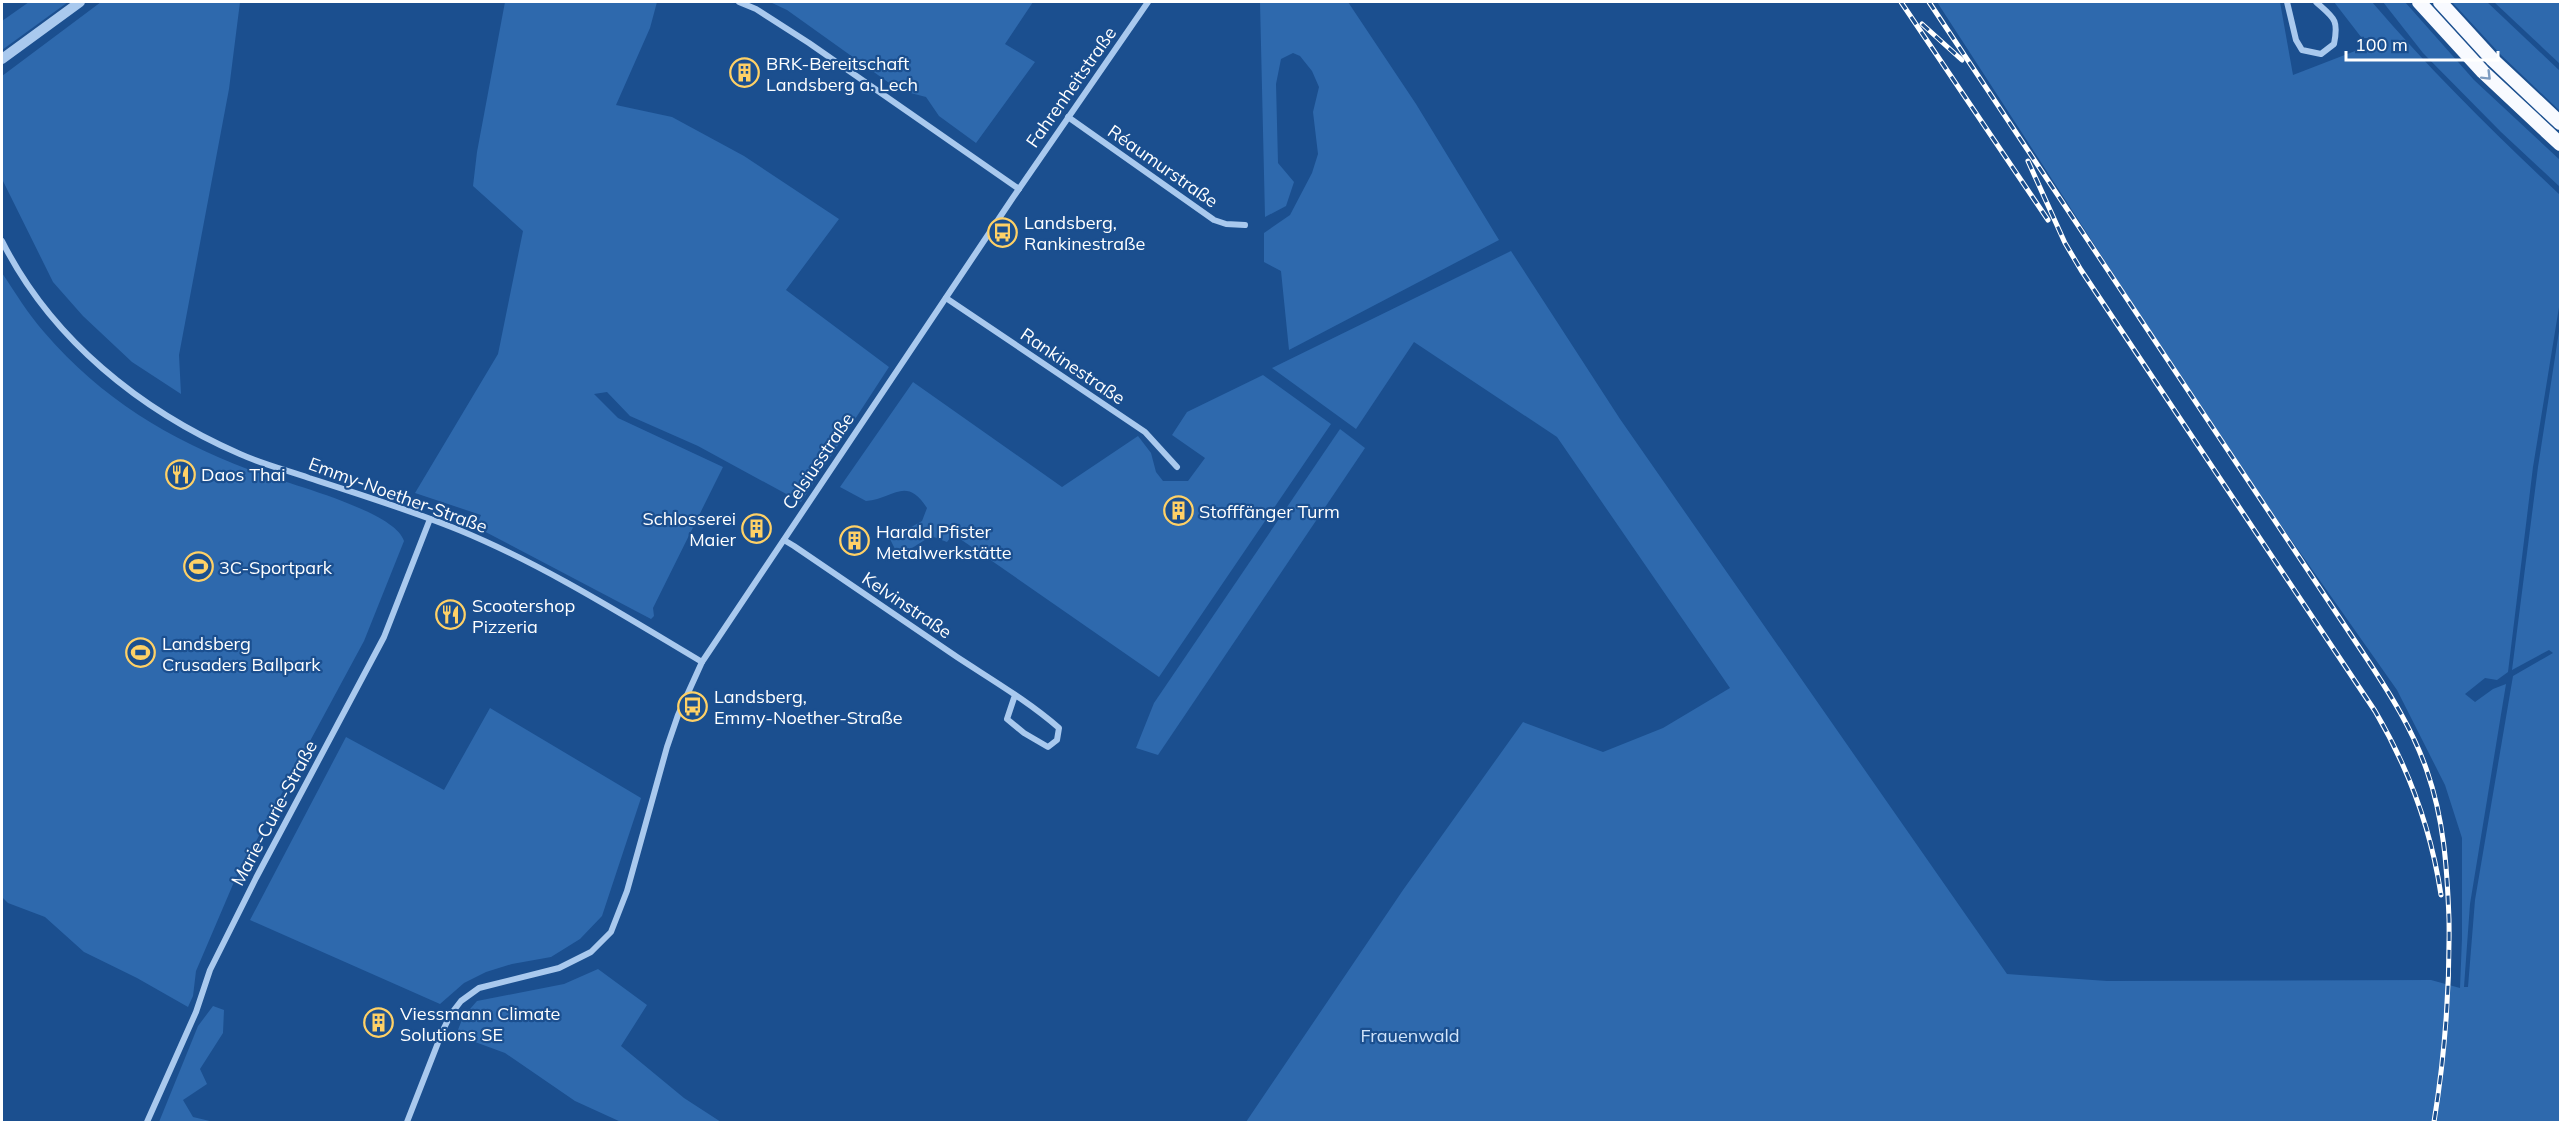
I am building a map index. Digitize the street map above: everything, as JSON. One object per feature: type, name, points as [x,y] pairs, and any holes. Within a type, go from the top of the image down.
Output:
[{"type":"highway","points":[[2420,2],[2483,72],[2560,144]]},
{"type":"highway","points":[[2440,2],[2493,60],[2560,123]]},
{"type":"street","points":[[2,59],[80,2]]},
{"type":"street","points":[[739,2],[756,9],[809,43],[1019,189]]},
{"type":"street","name":"Fahrenheitstraße","points":[[1019,189],[1148,2]]},
{"type":"street","points":[[2287,2],[2296,40],[2302,50],[2321,54],[2334,44],[2338,28],[2335,19],[2316,2]]},
{"type":"street","name":"Réaumurstraße","points":[[1068,117],[1214,220],[1226,224],[1245,225]]},
{"type":"street","name":"Celsiusstraße","points":[[407,1122],[443,1030],[461,1001],[479,988],[559,968],[591,952],[611,932],[627,891],[667,747],[678,715],[702,662],[1019,189]]},
{"type":"street","name":"Emmy-Noether-Straße","points":[[2,241],[29,287],[81,349],[117,382],[182,427],[241,455],[430,519],[483,541],[560,579],[702,662]]},
{"type":"street","name":"Rankinestraße","points":[[946,298],[1145,432],[1177,467]]},
{"type":"street","name":"Marie-Curie-Straße","points":[[147,1122],[196,1012],[210,970],[256,878],[384,637],[430,519]]},
{"type":"street","name":"Kelvinstraße","points":[[784,540],[1015,695],[1059,728],[1057,741],[1048,747],[1024,733],[1008,718],[1015,695]]},
{"type":"green space","points":[[29,2],[68,2],[2,50],[2,21]]},
{"type":"green space","points":[[101,2],[240,2],[229,89],[179,355],[181,394],[132,362],[83,316],[53,282],[2,179],[2,76]]},
{"type":"green space","points":[[505,2],[657,2],[650,28],[616,105],[672,117],[744,156],[839,219],[786,290],[889,367],[801,502],[698,446],[630,416],[607,392],[594,394],[618,418],[723,467],[653,608],[654,616],[651,619],[476,527],[481,515],[415,493],[498,354],[523,231],[473,186],[477,152]]},
{"type":"green space","points":[[770,2],[1033,2],[1005,44],[1035,62],[976,143],[939,116],[926,97],[899,90],[787,10]]},
{"type":"green space","points":[[1260,2],[1348,2],[1416,104],[1499,240],[1289,350],[1281,271],[1264,262],[1264,233],[1290,215],[1312,173],[1318,154],[1313,112],[1319,87],[1312,71],[1300,56],[1293,53],[1281,59],[1276,84],[1278,163],[1294,182],[1286,206],[1265,217]]},
{"type":"green space","name":"Frauenwald","points":[[1937,2],[2280,2],[2293,75],[2368,46],[2334,2],[2372,2],[2463,101],[2560,195],[2560,301],[2533,467],[2508,672],[2497,680],[2485,678],[2465,694],[2475,702],[2493,689],[2506,684],[2470,904],[2464,987],[2468,987],[2475,900],[2513,676],[2553,653],[2549,650],[2512,670],[2538,467],[2560,325],[2560,1122],[1246,1122],[1403,890],[1523,722],[1603,752],[1663,728],[1730,688],[1557,437],[1414,342],[1356,429],[1272,368],[1511,251],[1620,419],[2007,974],[2107,981],[2431,980],[2460,988],[2462,838],[2445,785],[2397,690],[2223,443]]},
{"type":"green space","points":[[2383,2],[2405,2],[2474,80],[2560,160],[2560,187],[2501,132],[2423,53]]},
{"type":"green space","points":[[2452,2],[2487,2],[2560,71],[2560,111],[2501,55]]},
{"type":"green space","points":[[2494,2],[2560,2],[2560,64]]},
{"type":"green space","name":"3C-Sportpark","points":[[2,273],[33,318],[66,356],[89,378],[138,415],[191,445],[220,458],[359,508],[396,530],[404,541],[364,641],[234,882],[196,971],[193,996],[188,1007],[84,952],[45,917],[8,903],[2,897]]},
{"type":"green space","points":[[1263,375],[1331,424],[1159,677],[953,534],[947,542],[931,536],[909,550],[897,553],[890,539],[922,521],[927,508],[912,493],[899,491],[866,501],[840,487],[913,382],[1062,487],[1138,436],[1151,453],[1156,472],[1163,481],[1188,481],[1205,458],[1172,435],[1187,412]]},
{"type":"green space","points":[[1340,429],[1365,448],[1158,755],[1136,748],[1154,703]]},
{"type":"green space","points":[[490,708],[641,798],[602,916],[580,939],[551,957],[512,964],[486,972],[464,983],[440,1004],[250,920],[346,737],[444,790]]},
{"type":"green space","points":[[598,969],[647,1005],[621,1046],[684,1098],[721,1122],[621,1122],[575,1101],[505,1053],[456,1035],[463,1017],[477,1001],[564,984]]},
{"type":"green space","points":[[213,1006],[224,1010],[223,1033],[200,1069],[207,1084],[183,1100],[193,1117],[214,1122],[159,1122],[198,1026]]},
{"type":"railway","points":[[1901,2],[2048,220]]},
{"type":"railway","points":[[1929,2],[2367,659],[2415,741],[2427,771],[2437,807],[2444,844],[2448,900],[2449,970],[2446,1021],[2434,1122]]},
{"type":"railway","points":[[1922,24],[1962,60]]},
{"type":"railway","points":[[2028,161],[2065,243],[2081,270],[2375,711],[2398,755],[2417,800],[2431,846],[2441,895]]},
{"type":"place","name":"BRK-Bereitschaft Landsberg a. Lech","points":[[745,73]]},
{"type":"place","name":"Landsberg, Rankinestraße","points":[[1003,232]]},
{"type":"place","name":"Daos Thai","points":[[180,474]]},
{"type":"place","name":"Stofffänger Turm","points":[[1178,511]]},
{"type":"place","name":"Schlosserei Maier","points":[[757,528]]},
{"type":"place","name":"Harald Pfister Metalwerkstätte","points":[[855,541]]},
{"type":"place","name":"3C-Sportpark","points":[[198,567]]},
{"type":"place","name":"Scootershop Pizzeria","points":[[451,615]]},
{"type":"place","name":"Landsberg Crusaders Ballpark","points":[[141,653]]},
{"type":"place","name":"Landsberg, Emmy-Noether-Straße","points":[[693,706]]},
{"type":"place","name":"Viessmann Climate Solutions SE","points":[[379,1023]]}]
